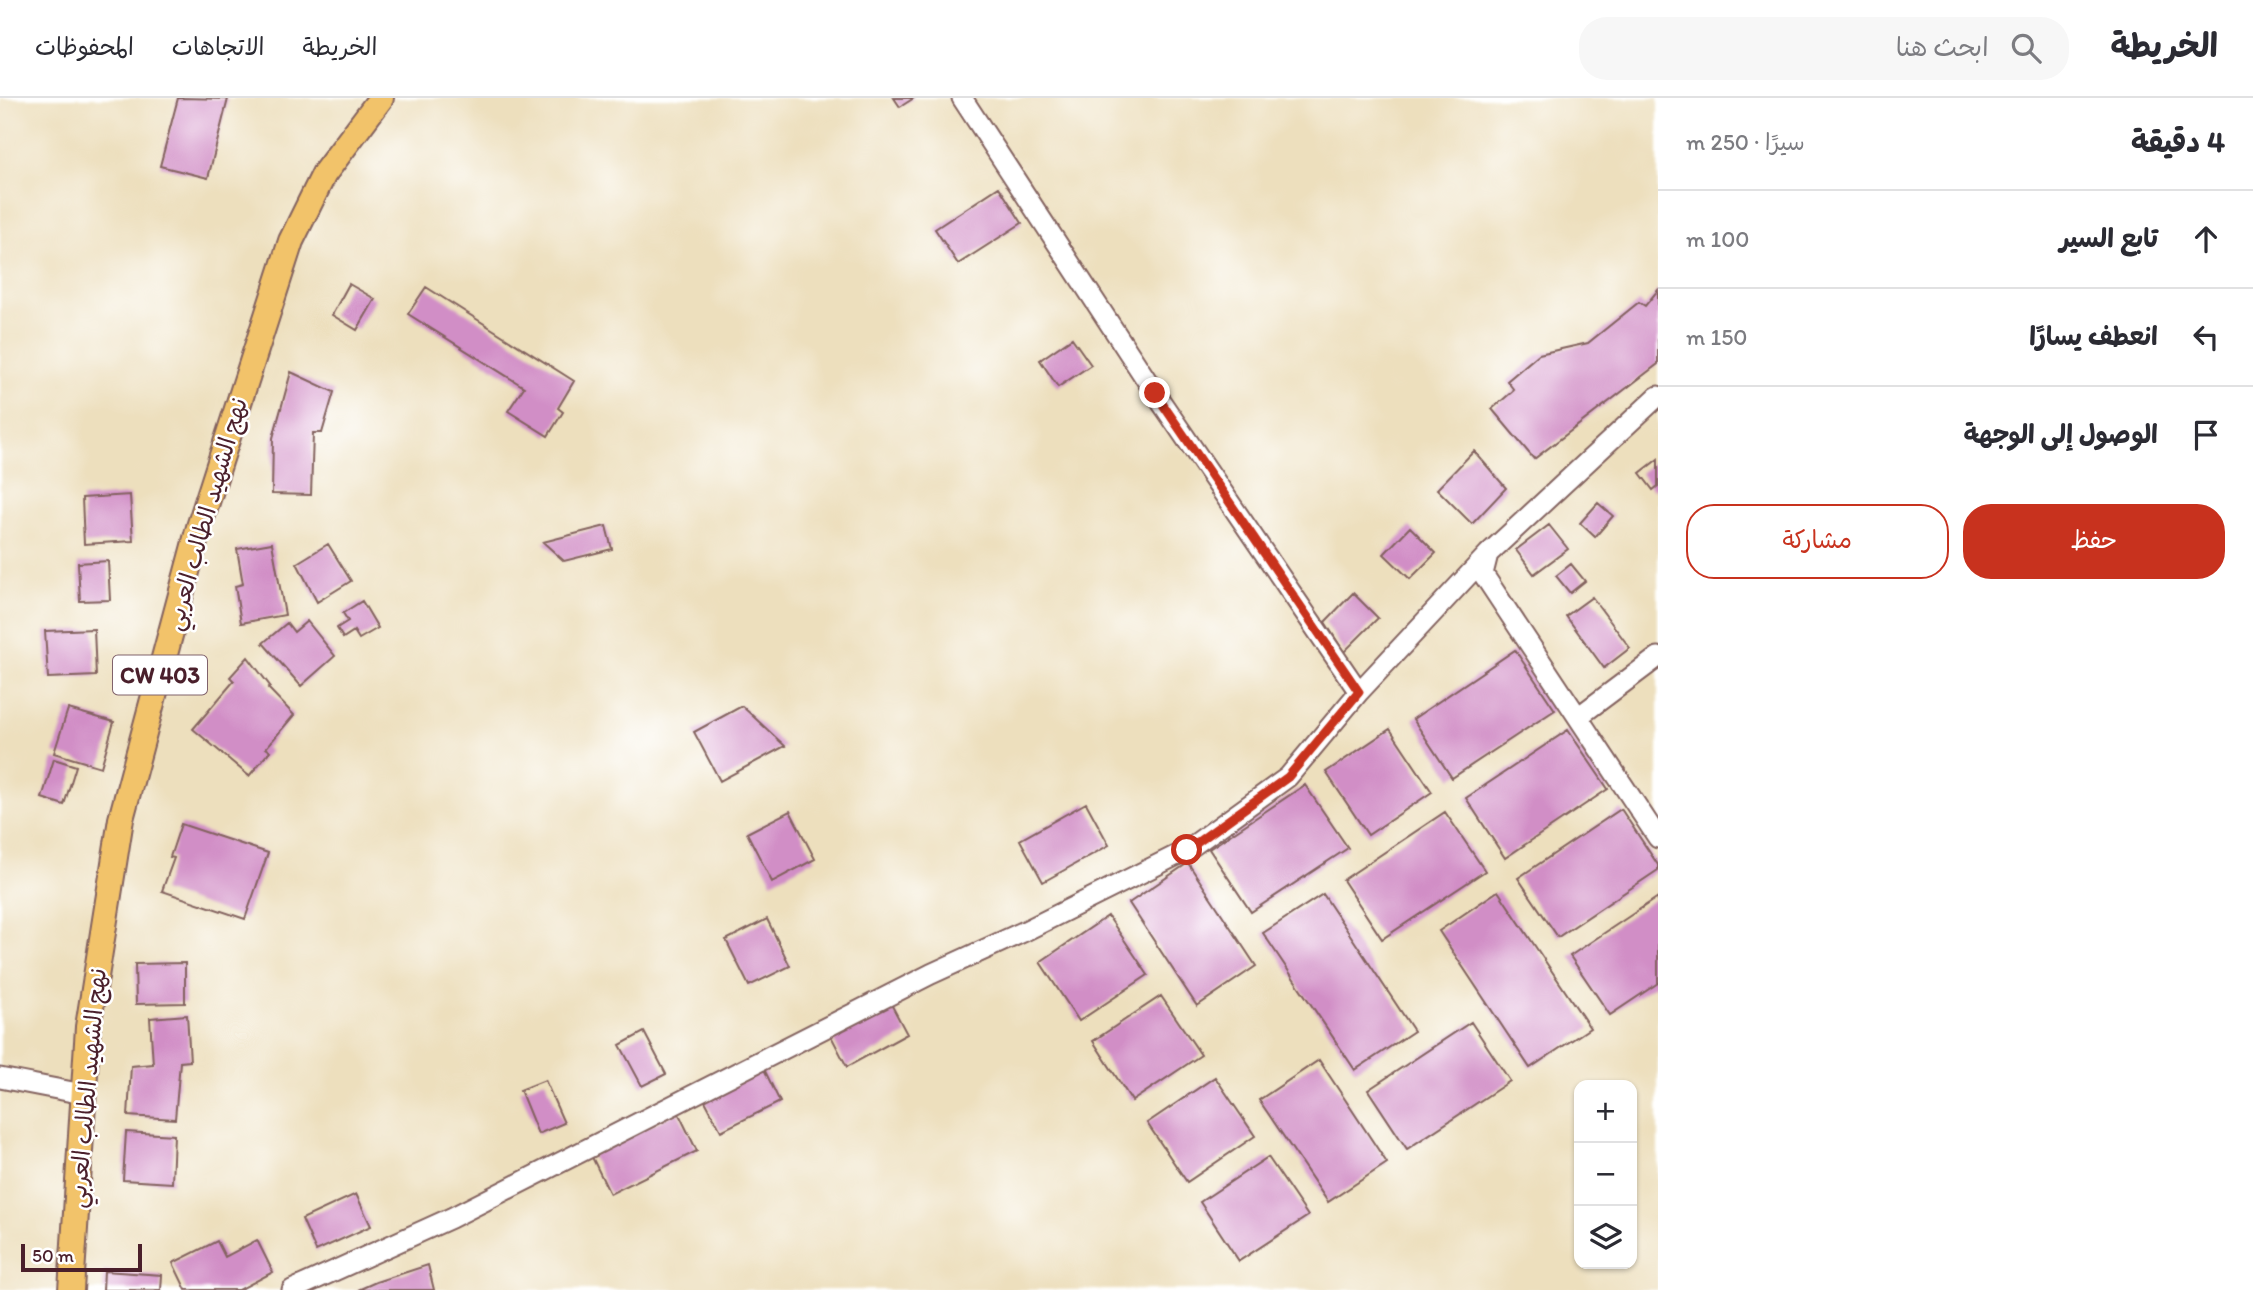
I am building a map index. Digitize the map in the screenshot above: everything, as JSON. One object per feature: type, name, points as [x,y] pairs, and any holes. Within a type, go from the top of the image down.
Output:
[{"type":"main road","name":"نهج الشهيد الطالب العربي","points":[[71,1290],[88,1027],[121,819],[199,527],[291,241],[324,174],[381,98]]},
{"type":"street","points":[[962,98],[1155,393],[1359,692]]},
{"type":"street","points":[[292,1290],[451,1218],[931,974],[1025,931],[1187,850],[1288,777],[1359,692],[1488,554],[1658,396]]},
{"type":"street","points":[[1488,554],[1483,574],[1658,838]]},
{"type":"street","points":[[1578,717],[1658,657]]},
{"type":"street","points":[[0,1079],[83,1094]]},
{"type":"building","points":[[178,98],[228,99],[208,178],[160,166]]},
{"type":"building","points":[[894,98],[914,98],[900,107]]},
{"type":"building","points":[[999,187],[1022,223],[958,264],[935,229]]},
{"type":"building","points":[[349,284],[375,299],[357,330],[332,315]]},
{"type":"building","points":[[426,287],[574,381],[558,408],[563,412],[548,436],[508,411],[524,387],[408,314]]},
{"type":"building","points":[[1658,290],[1658,364],[1534,459],[1492,409],[1514,390],[1507,381],[1539,354],[1588,343],[1639,302],[1645,306]]},
{"type":"building","points":[[1072,338],[1091,365],[1058,387],[1040,360]]},
{"type":"building","points":[[291,372],[334,392],[322,433],[313,433],[311,495],[272,494],[273,438]]},
{"type":"building","points":[[1474,451],[1506,488],[1472,524],[1437,489]]},
{"type":"building","points":[[1658,459],[1658,486],[1653,490],[1640,473]]},
{"type":"building","points":[[130,495],[133,541],[84,544],[82,498]]},
{"type":"building","points":[[1598,503],[1613,516],[1595,537],[1580,523]]},
{"type":"building","points":[[1549,525],[1568,549],[1534,574],[1516,550]]},
{"type":"building","points":[[606,526],[612,549],[564,561],[543,542]]},
{"type":"building","points":[[1410,527],[1436,553],[1410,579],[1384,554]]},
{"type":"building","points":[[272,543],[285,615],[241,623],[235,586],[243,584],[237,549]]},
{"type":"building","points":[[328,544],[351,581],[317,602],[297,563]]},
{"type":"building","points":[[108,561],[110,600],[80,601],[78,563]]},
{"type":"building","points":[[1571,564],[1585,581],[1570,593],[1556,576]]},
{"type":"building","points":[[1353,593],[1378,618],[1344,652],[1325,622]]},
{"type":"building","points":[[1592,597],[1630,648],[1604,668],[1566,616]]},
{"type":"building","points":[[362,601],[378,628],[359,639],[354,631],[343,638],[337,628],[348,621],[343,613]]},
{"type":"building","points":[[307,621],[335,656],[301,686],[263,643],[287,623],[294,632]]},
{"type":"building","points":[[94,629],[96,676],[48,678],[45,631]]},
{"type":"building","points":[[1515,650],[1555,710],[1452,778],[1413,719]]},
{"type":"building","points":[[248,657],[270,686],[268,688],[294,715],[266,748],[270,751],[249,776],[193,729],[234,681],[230,677]]},
{"type":"building","points":[[742,706],[785,746],[720,781],[694,732]]},
{"type":"building","points":[[68,709],[114,722],[101,767],[54,753]]},
{"type":"building","points":[[1390,729],[1432,792],[1368,835],[1326,772]]},
{"type":"building","points":[[1568,730],[1608,789],[1505,858],[1466,798]]},
{"type":"building","points":[[54,759],[76,766],[64,805],[42,798]]},
{"type":"building","points":[[1305,785],[1348,848],[1251,912],[1209,849]]},
{"type":"building","points":[[1086,803],[1109,845],[1043,882],[1020,840]]},
{"type":"building","points":[[1621,809],[1658,865],[1658,870],[1558,937],[1518,878]]},
{"type":"building","points":[[790,811],[815,859],[772,882],[747,833]]},
{"type":"building","points":[[1445,812],[1485,871],[1382,939],[1343,880]]},
{"type":"building","points":[[181,824],[268,853],[245,919],[162,891],[174,858],[170,857]]},
{"type":"building","points":[[1188,863],[1256,966],[1197,1006],[1129,903]]},
{"type":"building","points":[[1498,891],[1590,1028],[1530,1068],[1439,931]]},
{"type":"building","points":[[1323,894],[1414,1031],[1355,1070],[1263,933]]},
{"type":"building","points":[[1658,897],[1658,983],[1610,1015],[1570,956]]},
{"type":"building","points":[[1108,916],[1148,975],[1079,1021],[1040,962]]},
{"type":"building","points":[[767,919],[790,966],[749,986],[726,940]]},
{"type":"building","points":[[185,963],[185,1003],[136,1004],[135,964]]},
{"type":"building","points":[[1161,996],[1201,1055],[1132,1101],[1093,1041]]},
{"type":"building","points":[[891,1004],[907,1034],[847,1067],[831,1036]]},
{"type":"building","points":[[187,1015],[190,1061],[180,1062],[175,1119],[128,1116],[131,1066],[153,1064],[150,1018]]},
{"type":"building","points":[[1471,1022],[1510,1081],[1407,1149],[1368,1090]]},
{"type":"building","points":[[644,1032],[666,1074],[642,1086],[620,1045]]},
{"type":"building","points":[[1319,1060],[1387,1163],[1328,1202],[1259,1100]]},
{"type":"building","points":[[764,1069],[780,1102],[721,1131],[704,1099]]},
{"type":"building","points":[[1215,1077],[1255,1136],[1187,1182],[1147,1123]]},
{"type":"building","points":[[545,1080],[564,1123],[538,1134],[520,1090]]},
{"type":"building","points":[[678,1112],[697,1151],[610,1194],[591,1155]]},
{"type":"building","points":[[126,1132],[174,1135],[172,1183],[123,1180]]},
{"type":"building","points":[[1268,1157],[1308,1216],[1239,1261],[1200,1202]]},
{"type":"building","points":[[356,1194],[371,1226],[316,1251],[302,1219]]},
{"type":"building","points":[[257,1240],[273,1272],[239,1290],[186,1290],[173,1263],[217,1241],[225,1257]]},
{"type":"building","points":[[428,1265],[434,1290],[358,1290],[376,1282]]},
{"type":"building","points":[[104,1271],[162,1275],[161,1290],[103,1290]]},
{"type":"route","points":[[1155,393],[1359,692],[1288,777],[1187,850]]}]
